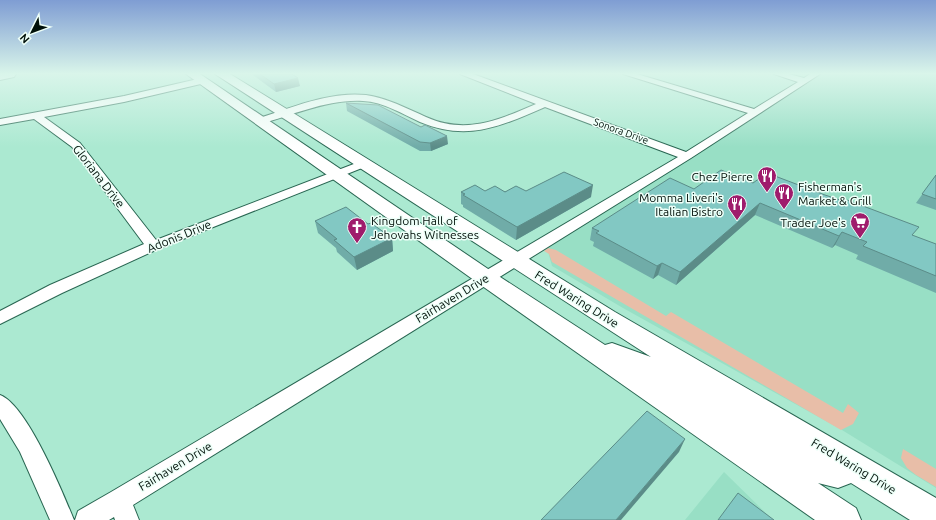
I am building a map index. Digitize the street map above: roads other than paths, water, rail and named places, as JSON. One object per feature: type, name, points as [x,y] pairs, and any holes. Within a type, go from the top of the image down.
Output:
[{"type":"main road","points":[[229,98],[486,278],[844,520]]},
{"type":"main road","name":"Fred Waring Drive","points":[[258,98],[514,260],[936,517]]},
{"type":"main road","points":[[580,341],[649,367],[812,467],[838,473],[855,467]]},
{"type":"street","points":[[0,122],[127,98]]},
{"type":"street","points":[[260,121],[330,101],[360,98]]},
{"type":"street","points":[[365,98],[384,101],[426,121],[446,126],[465,128],[496,124],[544,104]]},
{"type":"street","name":"Sonora Drive","points":[[529,98],[687,156]]},
{"type":"street","points":[[708,98],[754,112]]},
{"type":"street","name":"Fairhaven Drive","points":[[88,520],[123,510],[514,260],[687,156],[777,98]]},
{"type":"street","name":"Gloriana Drive","points":[[36,115],[43,123],[60,132],[76,145],[153,246]]},
{"type":"street","name":"Adonis Drive","points":[[0,318],[56,289],[153,246],[363,164]]},
{"type":"street","points":[[0,404],[11,416],[33,454],[62,520]]},
{"type":"place","name":"Chez Pierre","points":[[767,193]]},
{"type":"place","name":"Fisherman's Market & Grill","points":[[784,210]]},
{"type":"place","name":"Momma Liveri's Italian Bistro","points":[[737,221]]},
{"type":"place","name":"Trader Joe's","points":[[860,239]]},
{"type":"place","name":"Kingdom Hall of Jehovahs Witnesses","points":[[357,244]]}]
